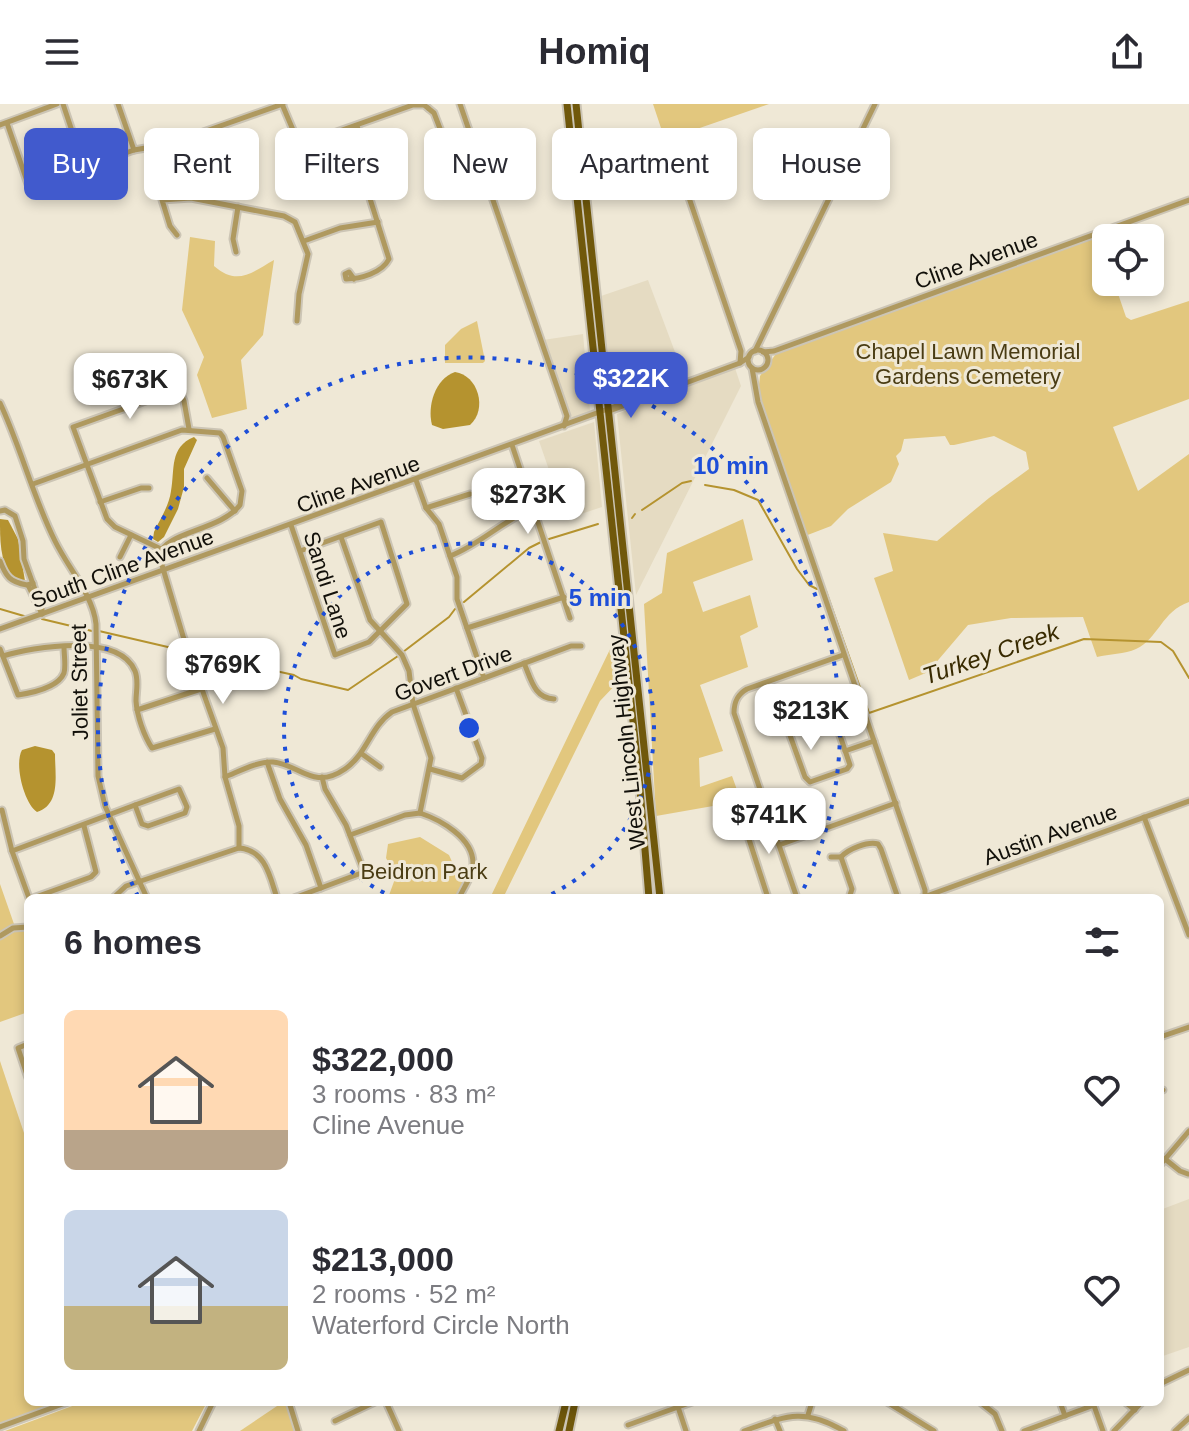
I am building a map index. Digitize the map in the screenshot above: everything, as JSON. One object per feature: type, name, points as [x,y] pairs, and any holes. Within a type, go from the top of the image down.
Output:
[{"type":"main road","name":"West Lincoln Highway","points":[[567,104],[649,894]]},
{"type":"main road","name":"West Lincoln Highway","points":[[576,104],[660,894]]},
{"type":"main road","points":[[559,1431],[565,1406]]},
{"type":"main road","points":[[569,1431],[574,1406]]},
{"type":"street","points":[[24,174],[4,124],[60,104],[69,128]]},
{"type":"street","points":[[118,104],[134,150]]},
{"type":"street","points":[[128,152],[169,144],[283,104],[293,130],[301,140],[311,141],[413,105],[429,106],[440,128]]},
{"type":"street","points":[[460,104],[567,416],[564,426]]},
{"type":"street","points":[[875,104],[762,333],[751,368],[758,402],[924,894]]},
{"type":"street","points":[[354,279],[382,269],[389,259],[364,179],[364,145],[357,126]]},
{"type":"street","points":[[177,235],[170,226],[162,200],[191,198],[290,218],[298,226],[308,254],[299,294],[297,321]]},
{"type":"street","points":[[690,200],[741,351],[740,363],[761,370]]},
{"type":"street","name":"Cline Avenue","points":[[254,538],[600,413],[635,404],[756,354],[774,351],[1189,200]]},
{"type":"street","points":[[236,252],[233,239],[238,207]]},
{"type":"street","points":[[304,241],[340,228],[378,222]]},
{"type":"street","points":[[741,351],[767,359]]},
{"type":"street","name":"Cline Avenue","points":[[756,385],[761,370],[774,351]]},
{"type":"street","points":[[161,549],[115,527],[107,519],[73,427],[179,389],[189,429]]},
{"type":"street","name":"Joliet Street","points":[[0,403],[54,539],[95,618],[99,784],[108,815],[145,894]]},
{"type":"street","points":[[567,416],[576,422]]},
{"type":"street","points":[[0,430],[11,426]]},
{"type":"street","points":[[33,484],[189,429],[220,433],[242,491],[240,505],[222,522],[174,539],[161,549]]},
{"type":"street","points":[[512,445],[570,618]]},
{"type":"street","points":[[207,478],[235,511]]},
{"type":"street","points":[[416,480],[426,508],[439,524],[450,556],[457,577],[457,599],[484,678]]},
{"type":"street","points":[[100,502],[149,488]]},
{"type":"street","points":[[426,508],[470,494]]},
{"type":"street","points":[[450,556],[468,549],[519,514],[534,508]]},
{"type":"street","points":[[0,511],[6,510],[15,516],[23,541],[30,584],[42,614]]},
{"type":"street","points":[[300,551],[381,522],[407,604],[380,632]]},
{"type":"street","name":"Sandi Lane","points":[[291,525],[335,655],[369,642],[380,632]]},
{"type":"street","points":[[120,557],[131,535]]},
{"type":"street","points":[[341,536],[366,612],[406,661],[413,704],[430,750],[430,769],[420,813]]},
{"type":"street","name":"South Cline Avenue","points":[[0,629],[254,538]]},
{"type":"street","points":[[161,549],[162,571],[223,748],[225,777],[237,814],[239,848]]},
{"type":"street","points":[[0,561],[7,578],[16,583],[30,584]]},
{"type":"street","points":[[467,628],[564,597]]},
{"type":"street","name":"Govert Drive","points":[[322,777],[345,769],[362,754],[375,727],[384,717],[571,646],[581,646]]},
{"type":"street","points":[[3,656],[38,647],[96,647],[119,654],[135,670],[137,710],[152,748],[215,729]]},
{"type":"street","points":[[0,649],[18,695],[48,686],[60,678],[64,672],[64,647]]},
{"type":"street","points":[[796,894],[734,713],[735,701],[747,689],[843,655]]},
{"type":"street","points":[[524,663],[534,688],[540,695],[554,699]]},
{"type":"street","points":[[430,769],[462,778],[481,764],[482,758],[456,688]]},
{"type":"street","points":[[137,710],[201,689]]},
{"type":"street","points":[[830,711],[845,751],[849,761],[847,769],[807,780],[788,729],[791,722],[830,711]]},
{"type":"street","points":[[845,751],[874,741]]},
{"type":"street","points":[[362,754],[380,767]]},
{"type":"street","points":[[225,777],[267,762],[305,775],[322,777],[364,872],[305,894]]},
{"type":"street","points":[[267,762],[280,799],[301,835],[321,888]]},
{"type":"street","points":[[12,851],[84,826],[108,815],[135,805],[179,789],[187,811],[144,826],[135,805]]},
{"type":"street","name":"Austin Avenue","points":[[935,894],[1189,801]]},
{"type":"street","points":[[779,845],[896,803]]},
{"type":"street","points":[[2,810],[12,851],[29,894]]},
{"type":"street","points":[[350,835],[405,815],[420,813],[455,832],[469,848],[473,867],[461,894]]},
{"type":"street","points":[[767,894],[745,827],[748,821],[768,814]]},
{"type":"street","points":[[1144,817],[1189,935]]},
{"type":"street","points":[[42,894],[91,877],[96,872],[84,826]]},
{"type":"street","points":[[831,857],[841,857],[846,852],[871,843],[878,844],[897,894]]},
{"type":"street","points":[[117,894],[126,886],[239,848],[259,856],[275,894]]},
{"type":"street","points":[[841,857],[852,889],[850,894]]},
{"type":"street","points":[[0,936],[13,928],[24,927]]},
{"type":"street","points":[[1164,1036],[1189,1027]]},
{"type":"street","points":[[24,1046],[18,1048],[24,1066]]},
{"type":"street","points":[[1188,1174],[1165,1159],[1189,1131]]},
{"type":"street","points":[[1164,1382],[1189,1370]]},
{"type":"street","points":[[0,1427],[57,1406]]},
{"type":"street","points":[[199,1431],[211,1406]]},
{"type":"street","points":[[290,1406],[298,1431]]},
{"type":"street","points":[[356,1406],[358,1410]]},
{"type":"street","points":[[335,1421],[366,1406]]},
{"type":"street","points":[[388,1406],[399,1431]]},
{"type":"street","points":[[808,1415],[811,1406]]},
{"type":"street","points":[[893,1406],[934,1431]]},
{"type":"street","points":[[985,1406],[995,1414],[1002,1431]]},
{"type":"street","points":[[1061,1406],[1065,1416]]},
{"type":"street","points":[[1024,1431],[1088,1406]]},
{"type":"street","points":[[1094,1406],[1103,1431]]},
{"type":"street","points":[[1130,1406],[1135,1410]]},
{"type":"street","points":[[1114,1431],[1138,1406]]},
{"type":"street","points":[[628,1425],[678,1407],[686,1431]]},
{"type":"street","points":[[744,1431],[775,1419],[808,1415],[844,1431]]},
{"type":"street","points":[[1175,1431],[1189,1418]]},
{"type":"street","points":[[775,1419],[780,1431]]},
{"type":"shaded area","points":[[648,280],[684,376],[614,402],[601,296]]},
{"type":"shaded area","points":[[583,334],[590,411],[573,418],[543,340]]},
{"type":"shaded area","points":[[735,368],[741,386],[636,595],[617,414]]},
{"type":"shaded area","points":[[455,372],[463,374],[475,386],[478,410],[470,425],[443,429],[432,425],[432,402],[442,381]]},
{"type":"shaded area","points":[[594,422],[602,507],[566,519],[539,441]]},
{"type":"shaded area","points":[[194,437],[197,440],[184,469],[184,487],[178,509],[164,537],[158,542],[153,539],[154,532],[170,497],[177,453],[186,441]]},
{"type":"shaded area","points":[[0,519],[8,520],[18,539],[25,581],[11,578],[7,571],[1,550]]},
{"type":"shaded area","points":[[35,746],[52,750],[56,771],[50,803],[37,812],[24,792],[19,764],[22,750]]},
{"type":"shaded area","points":[[1189,1199],[1189,1347],[1164,1356],[1164,1208]]},
{"type":"green space","points":[[653,104],[769,104],[700,128],[661,128]]},
{"type":"green space","points":[[190,237],[215,241],[214,266],[230,275],[244,275],[274,260],[263,335],[241,360],[247,409],[212,418],[197,375],[204,357],[182,310]]},
{"type":"green space","name":"Chapel Lawn Memorial Gardens Cemetery","points":[[1092,237],[1092,296],[1119,296],[1126,317],[1131,320],[1189,301],[1189,399],[1113,427],[1138,491],[1189,454],[1189,602],[1172,612],[1150,639],[1136,649],[1097,657],[1083,617],[1011,618],[968,625],[928,672],[909,680],[874,578],[893,571],[883,533],[937,541],[1029,469],[1026,452],[994,436],[954,445],[950,445],[945,436],[904,439],[896,456],[899,464],[891,482],[848,509],[831,526],[805,536],[758,394],[760,376],[778,351]]},
{"type":"green space","points":[[477,321],[485,361],[445,363],[445,345],[461,329]]},
{"type":"green space","points":[[743,519],[753,560],[693,582],[703,612],[750,595],[758,627],[740,636],[748,667],[700,685],[723,751],[699,758],[700,787],[732,776],[741,801],[716,809],[713,806],[656,816],[644,604],[662,593],[667,553]]},
{"type":"green space","points":[[614,641],[619,681],[600,701],[505,894],[492,894]]},
{"type":"green space","name":"Beidron Park","points":[[420,837],[449,855],[458,875],[466,879],[458,894],[389,894],[396,876],[386,858],[388,844]]},
{"type":"green space","points":[[0,884],[14,924],[24,925],[24,1013],[0,1022]]},
{"type":"green space","points":[[0,1061],[24,1133],[24,1406],[52,1406],[0,1426]]},
{"type":"green space","points":[[72,1406],[205,1406],[192,1431],[5,1431]]},
{"type":"green space","points":[[277,1406],[289,1406],[296,1431],[240,1431]]},
{"type":"waterway","name":"Turkey Creek","points":[[642,510],[682,483],[691,481]]},
{"type":"waterway","name":"Turkey Creek","points":[[705,485],[734,490],[758,500],[797,569],[809,585],[817,589]]},
{"type":"waterway","name":"Turkey Creek","points":[[632,518],[635,514]]},
{"type":"waterway","name":"Turkey Creek","points":[[549,539],[598,524]]},
{"type":"waterway","name":"Turkey Creek","points":[[464,602],[529,548],[541,542]]},
{"type":"waterway","name":"Turkey Creek","points":[[826,591],[869,713],[1084,639],[1161,642],[1173,651],[1189,678]]},
{"type":"waterway","name":"Turkey Creek","points":[[0,609],[24,616]]},
{"type":"waterway","name":"Turkey Creek","points":[[403,652],[455,609]]},
{"type":"waterway","name":"Turkey Creek","points":[[42,619],[92,631]]},
{"type":"waterway","name":"Turkey Creek","points":[[99,631],[185,651]]},
{"type":"waterway","name":"Turkey Creek","points":[[194,653],[348,690],[398,656]]}]
